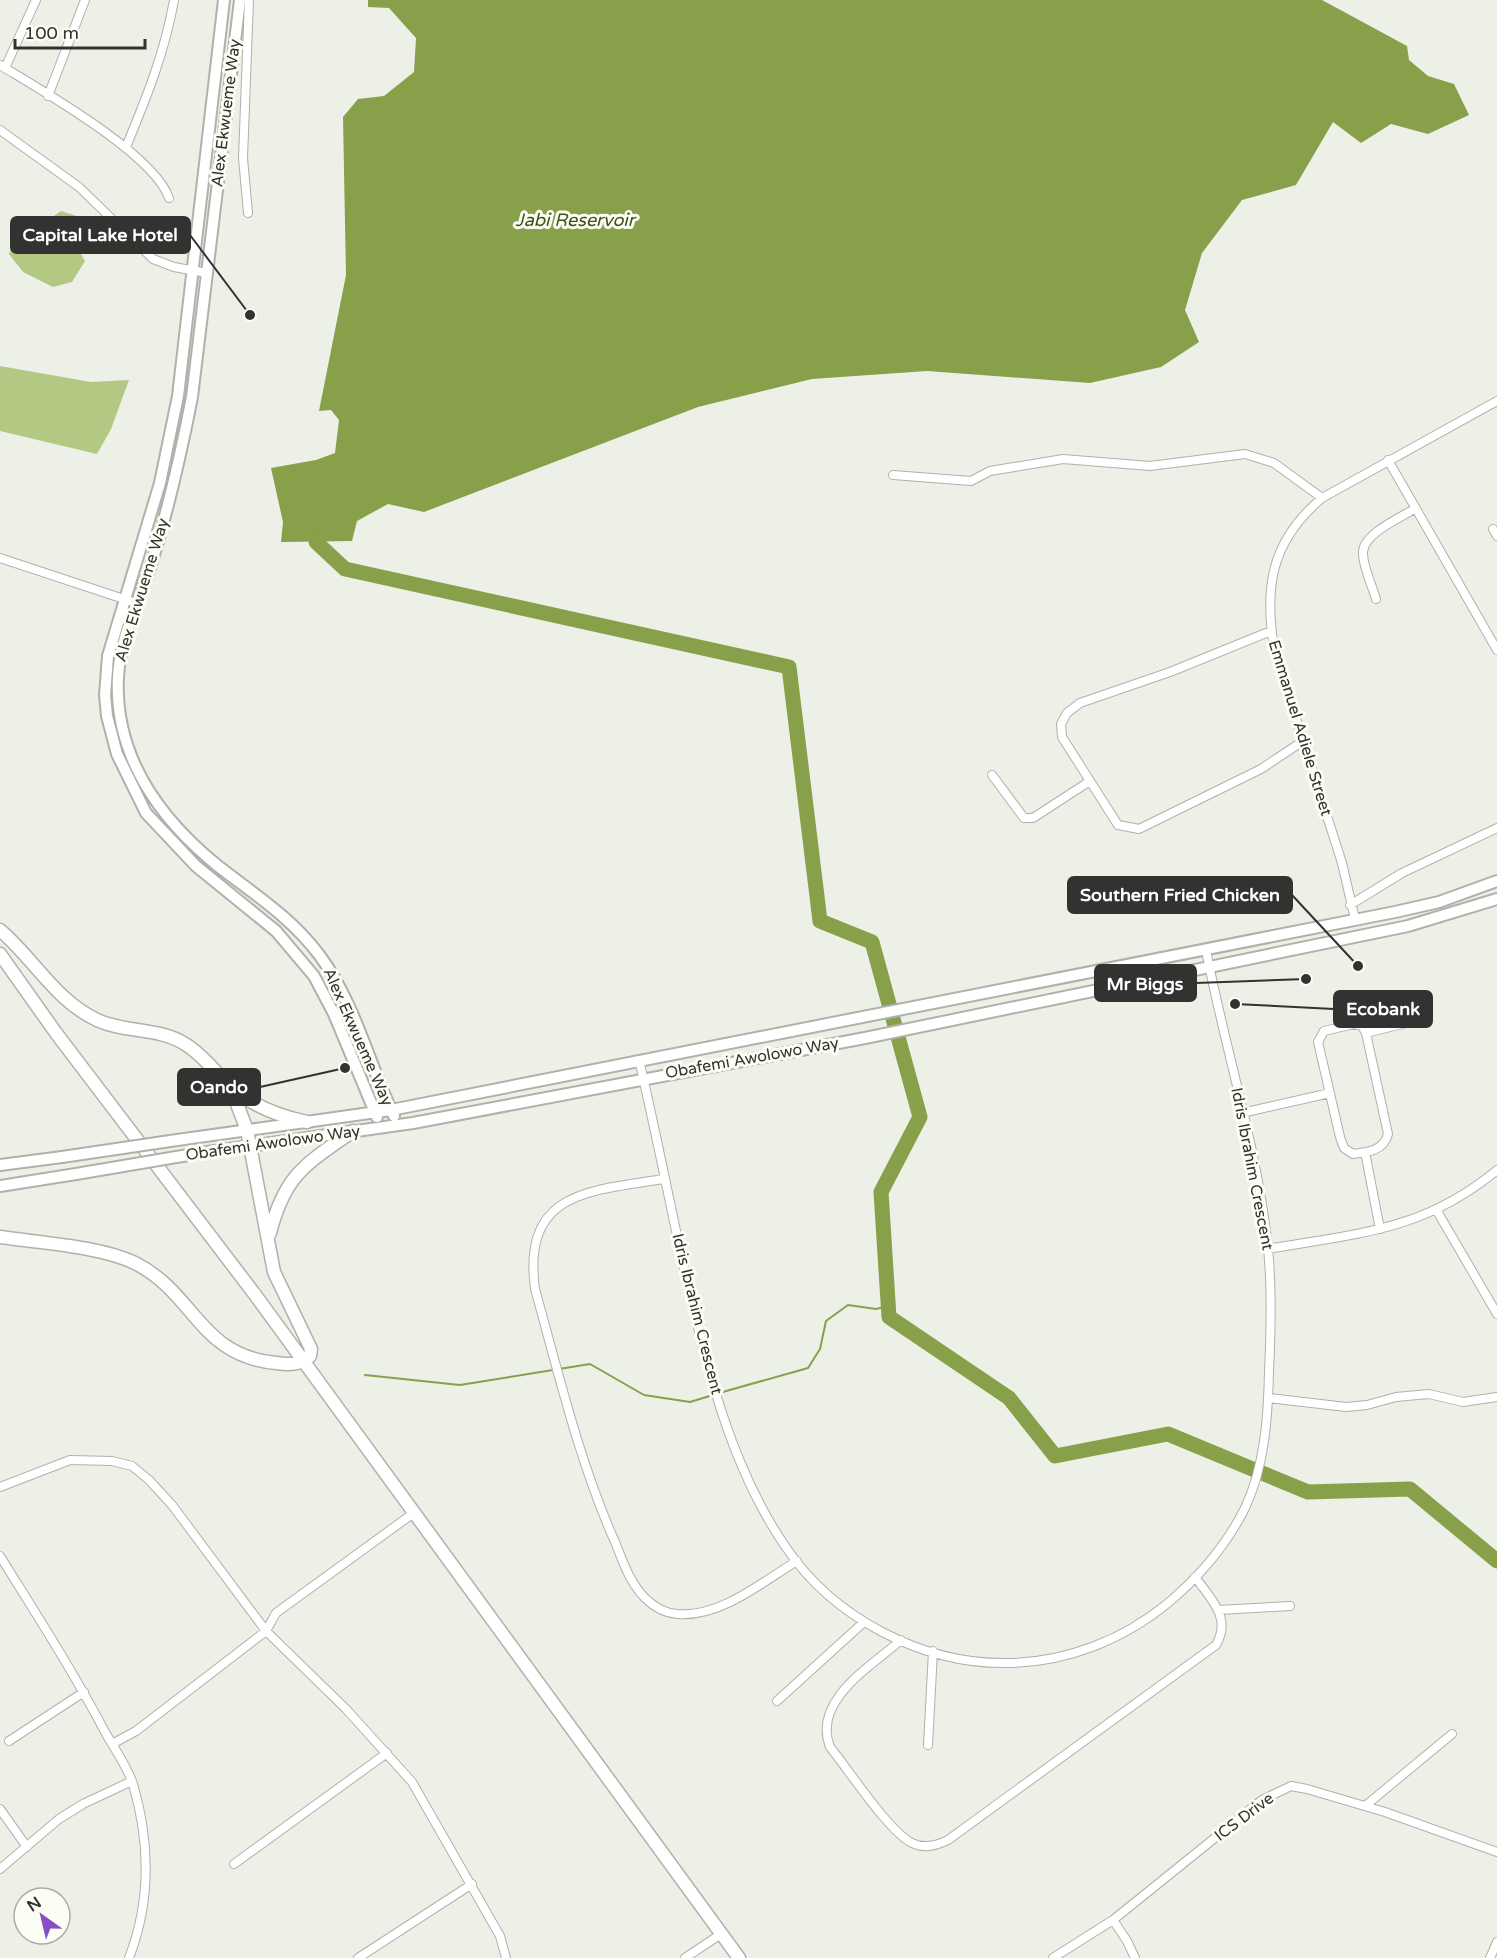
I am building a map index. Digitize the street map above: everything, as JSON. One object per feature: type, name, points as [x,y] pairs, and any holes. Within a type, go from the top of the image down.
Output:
[{"type":"main road","name":"Alex Ekwueme Way","points":[[224,0],[178,396],[166,456],[142,547],[108,656],[105,695],[111,735],[125,774],[146,813],[178,849],[255,912],[303,961],[334,1014],[382,1126]]},
{"type":"main road","name":"Alex Ekwueme Way","points":[[240,0],[192,397],[180,460],[150,566],[136,603],[120,659],[118,694],[123,734],[139,774],[172,824],[205,855],[292,924],[320,956],[340,990],[398,1125]]},
{"type":"main road","name":"Obafemi Awolowo Way","points":[[0,1165],[391,1110],[1439,902],[1497,881]]},
{"type":"main road","name":"Obafemi Awolowo Way","points":[[0,1186],[200,1153],[398,1125],[865,1038],[1408,926],[1497,899]]},
{"type":"main road","points":[[0,930],[19,946],[68,1003],[98,1020],[167,1035],[185,1044],[230,1086],[271,1111],[307,1122]]},
{"type":"main road","points":[[0,954],[56,1033],[415,1512],[739,1958]]},
{"type":"main road","points":[[0,1237],[121,1257],[170,1286],[209,1334],[235,1354],[267,1363],[287,1365],[303,1361],[310,1356],[310,1349],[279,1288],[267,1242],[247,1130],[230,1086]]},
{"type":"main road","points":[[267,1242],[276,1208],[296,1174],[353,1131]]},
{"type":"street","points":[[36,0],[2,67],[126,147],[159,180],[169,198]]},
{"type":"street","points":[[48,96],[85,0]]},
{"type":"street","points":[[126,147],[152,84],[168,32],[174,0]]},
{"type":"street","points":[[248,213],[243,158],[249,0]]},
{"type":"street","points":[[0,130],[79,187],[153,259],[174,267],[207,273]]},
{"type":"street","name":"Emmanuel Adiele Street","points":[[1355,919],[1342,863],[1271,631],[1270,592],[1275,564],[1285,538],[1302,515],[1322,498],[1497,401]]},
{"type":"street","points":[[893,474],[971,481],[990,471],[1063,459],[1150,466],[1245,454],[1274,463],[1322,498]]},
{"type":"street","points":[[1388,460],[1496,646]]},
{"type":"street","points":[[1376,599],[1363,552],[1365,543],[1372,535],[1416,508]]},
{"type":"street","points":[[0,558],[136,603]]},
{"type":"street","points":[[1271,631],[1170,672],[1080,703],[1067,713],[1061,724],[1062,737],[1118,825],[1139,829],[1261,769],[1303,741]]},
{"type":"street","points":[[992,775],[1024,818],[1033,818],[1090,781]]},
{"type":"street","points":[[1350,905],[1402,873],[1497,828]]},
{"type":"street","name":"Idris Ibrahim Crescent","points":[[639,1060],[707,1366],[748,1479],[784,1545],[825,1592],[864,1622],[901,1640],[933,1651],[976,1661],[1030,1662],[1079,1652],[1134,1627],[1161,1608],[1195,1577],[1225,1541],[1247,1504],[1264,1445],[1269,1398],[1271,1301],[1268,1249],[1242,1113],[1206,950]]},
{"type":"street","points":[[1366,1033],[1414,1021]]},
{"type":"street","points":[[1354,1024],[1362,1026],[1366,1033],[1388,1134],[1387,1141],[1380,1148],[1353,1154],[1344,1148],[1330,1093],[1319,1036],[1323,1031],[1354,1024]]},
{"type":"street","points":[[1242,1113],[1330,1093]]},
{"type":"street","points":[[1365,1152],[1380,1229]]},
{"type":"street","points":[[1268,1249],[1404,1224],[1437,1211],[1470,1193],[1497,1170]]},
{"type":"street","points":[[664,1179],[579,1195],[546,1218],[536,1237],[531,1262],[535,1289],[586,1473],[630,1578],[645,1598],[659,1609],[675,1614],[697,1614],[724,1605],[797,1561]]},
{"type":"street","points":[[1437,1211],[1497,1314]]},
{"type":"street","points":[[1269,1398],[1346,1407],[1418,1394],[1447,1397],[1463,1402],[1497,1397]]},
{"type":"street","points":[[0,1487],[70,1460],[112,1461],[132,1466],[172,1505],[266,1631],[387,1753],[412,1782],[500,1936],[506,1958]]},
{"type":"street","points":[[112,1744],[135,1731],[266,1631],[276,1613],[415,1512]]},
{"type":"street","points":[[0,1556],[84,1692],[132,1781],[143,1825],[147,1871],[141,1916],[129,1958]]},
{"type":"street","points":[[901,1640],[839,1695],[830,1708],[825,1734],[830,1747],[895,1829],[905,1839],[925,1847],[948,1840],[1208,1654],[1223,1634],[1224,1623],[1219,1610],[1195,1577]]},
{"type":"street","points":[[1219,1610],[1290,1606]]},
{"type":"street","points":[[777,1701],[864,1622]]},
{"type":"street","points":[[928,1745],[933,1651]]},
{"type":"street","points":[[9,1741],[84,1692]]},
{"type":"street","points":[[1365,1806],[1452,1734]]},
{"type":"street","points":[[234,1864],[387,1753]]},
{"type":"street","points":[[0,1869],[70,1812],[132,1781]]},
{"type":"street","name":"ICS Drive","points":[[1053,1958],[1113,1920],[1262,1800],[1291,1786],[1365,1806],[1497,1852]]},
{"type":"street","points":[[0,1809],[27,1847]]},
{"type":"street","points":[[358,1958],[472,1884]]},
{"type":"street","points":[[1113,1920],[1128,1941],[1135,1958]]},
{"type":"street","points":[[685,1958],[721,1934]]},
{"type":"street","points":[[1490,1958],[1497,1941]]},
{"type":"shaded area","points":[[61,211],[83,218],[74,242],[85,261],[72,282],[53,287],[23,272],[9,254],[12,245]]},
{"type":"shaded area","points":[[0,366],[91,382],[129,380],[111,429],[97,454],[0,431]]},
{"type":"water","name":"Jabi Reservoir","points":[[368,0],[1322,0],[1407,46],[1409,60],[1428,76],[1454,84],[1469,115],[1428,134],[1391,124],[1361,143],[1333,122],[1296,185],[1242,200],[1202,253],[1185,310],[1199,342],[1161,367],[1090,383],[927,371],[812,379],[698,407],[424,512],[388,504],[357,521],[352,541],[281,542],[283,522],[271,468],[316,460],[335,453],[339,420],[331,410],[319,411],[346,275],[343,117],[358,99],[384,96],[414,72],[416,38],[389,8],[368,7]]},
{"type":"waterway","points":[[316,542],[345,569],[789,667],[820,921],[872,942],[920,1117],[881,1192],[889,1317],[1009,1398],[1055,1456],[1168,1434],[1308,1492],[1410,1489],[1497,1561]]},
{"type":"waterway","points":[[719,1393],[808,1368],[820,1349],[826,1321],[848,1305],[876,1309],[888,1306]]},
{"type":"waterway","points":[[365,1375],[460,1385],[590,1364],[644,1395],[690,1402],[713,1395]]},
{"type":"place","name":"Capital Lake Hotel","points":[[250,315]]},
{"type":"place","name":"Southern Fried Chicken","points":[[1358,966]]},
{"type":"place","name":"Mr Biggs","points":[[1306,979]]},
{"type":"place","name":"Ecobank","points":[[1235,1004]]},
{"type":"place","name":"Oando","points":[[345,1068]]}]
